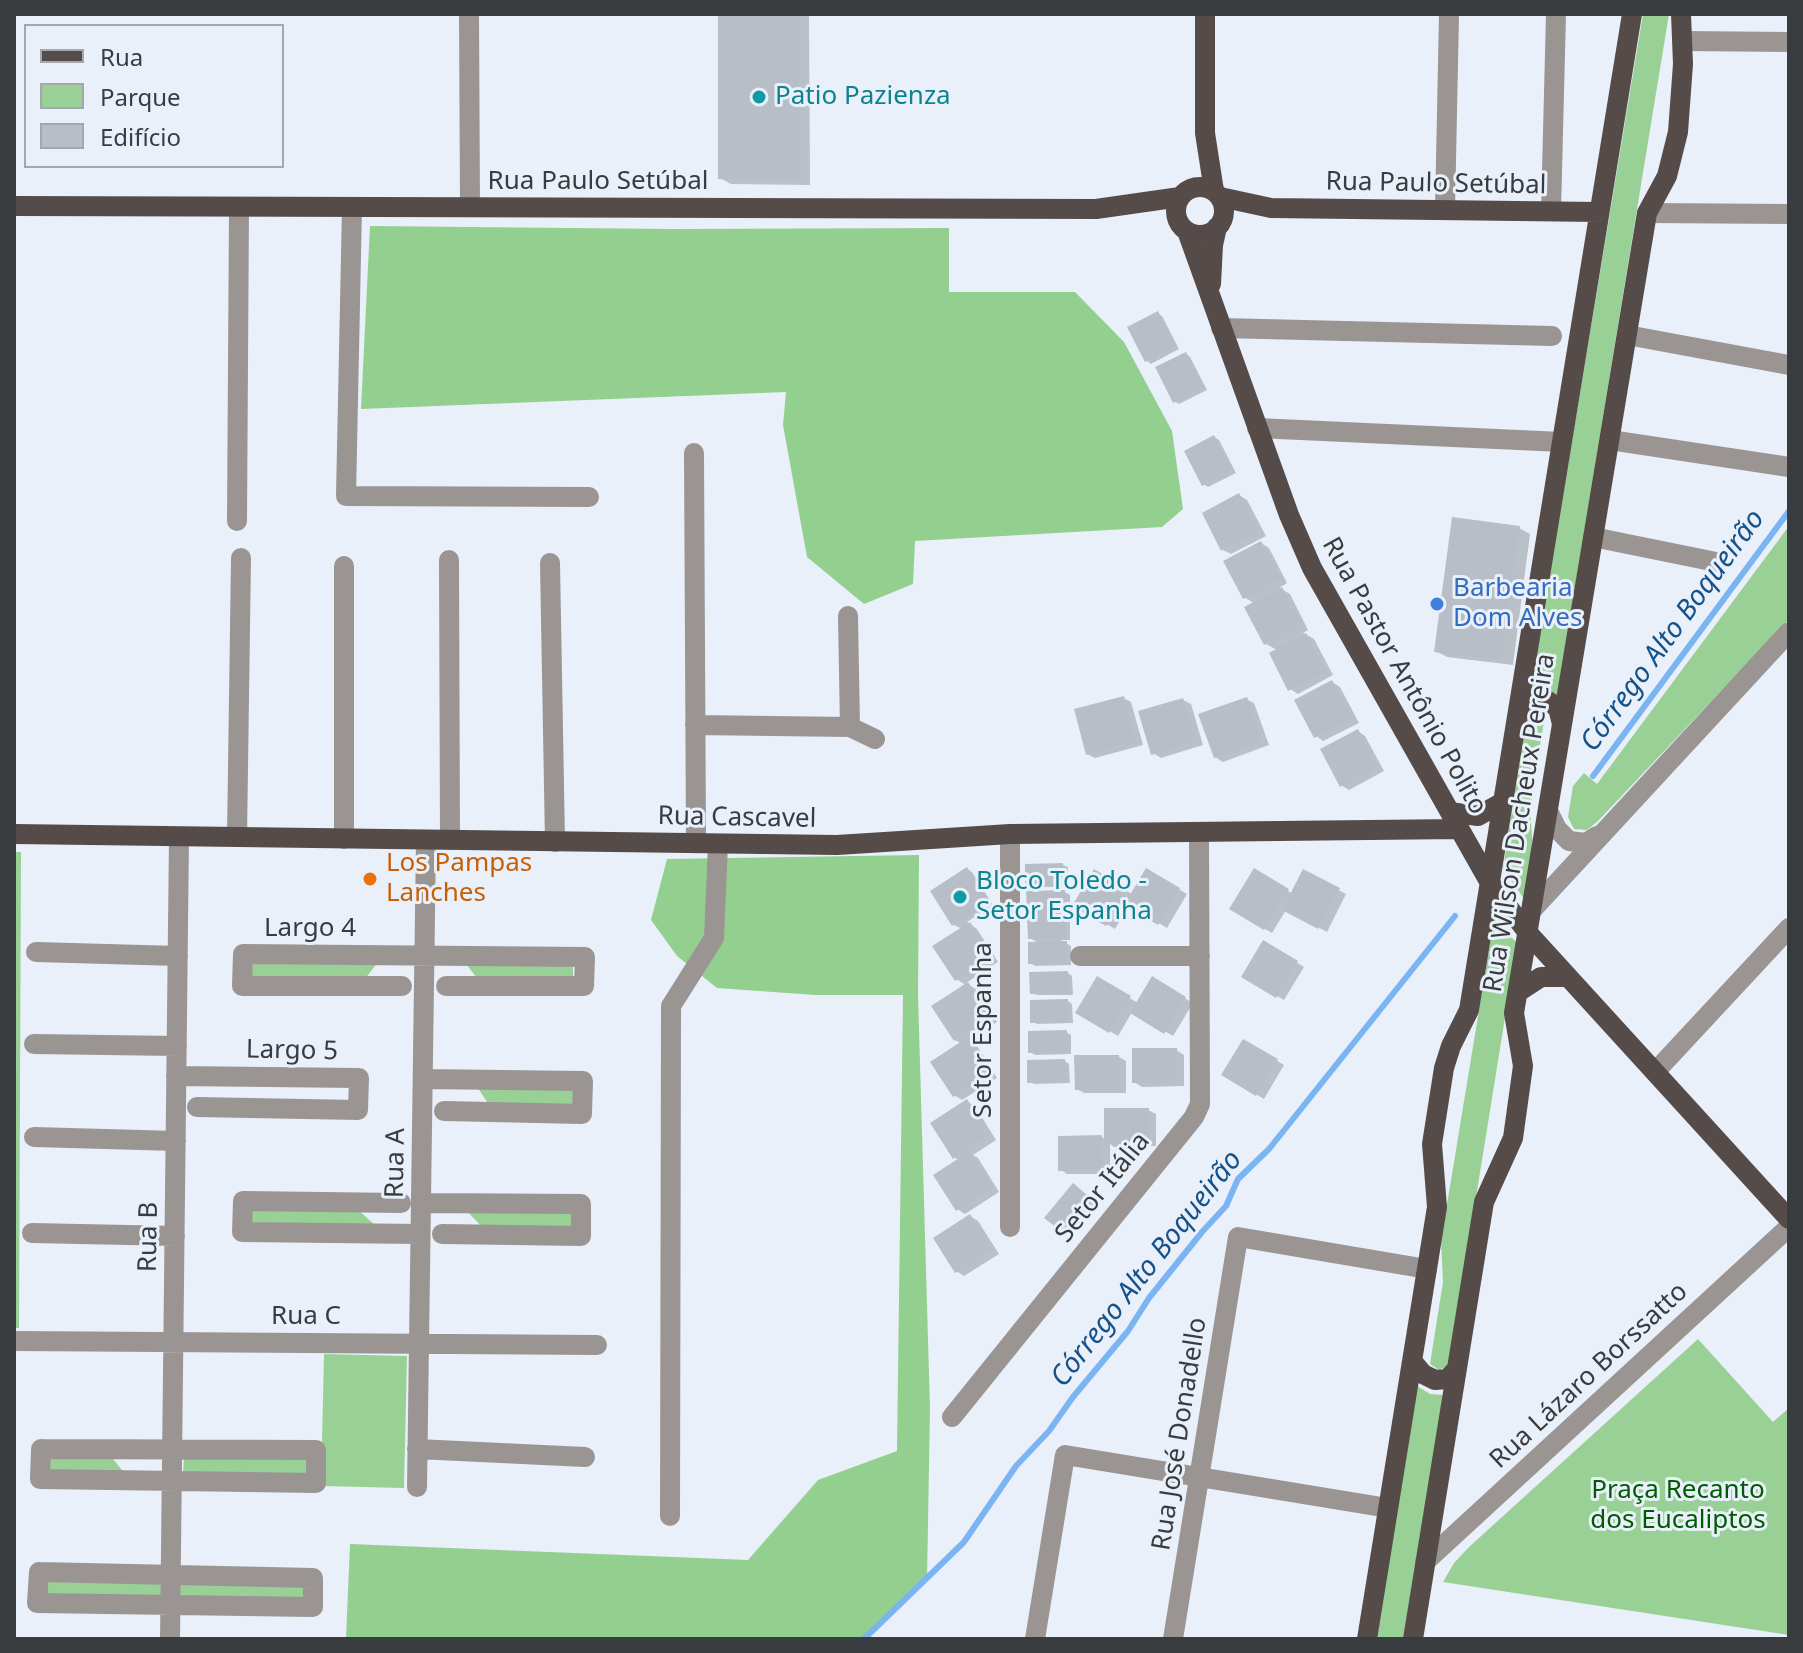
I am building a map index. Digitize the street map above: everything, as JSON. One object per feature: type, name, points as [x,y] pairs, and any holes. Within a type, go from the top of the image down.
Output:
[{"type":"main road","points":[[1205,14],[1205,133],[1217,194],[1223,204],[1220,224],[1203,235],[1187,231],[1176,212],[1205,133]]},
{"type":"main road","name":"Rua Wilson Dacheux Pereira","points":[[1367,1639],[1437,1207],[1432,1144],[1444,1068],[1469,1010],[1632,14]]},
{"type":"main road","name":"Rua Wilson Dacheux Pereira","points":[[1413,1639],[1484,1202],[1513,1138],[1523,1066],[1514,1013],[1647,213],[1667,176],[1673,157],[1681,107],[1681,14]]},
{"type":"main road","points":[[1184,194],[1201,186],[1217,194]]},
{"type":"main road","name":"Rua Paulo Setúbal","points":[[14,206],[1096,209],[1184,194]]},
{"type":"main road","name":"Rua Paulo Setúbal","points":[[1217,194],[1271,208],[1599,212]]},
{"type":"main road","name":"Rua Paulo Setúbal","points":[[1220,224],[1271,208]]},
{"type":"main road","name":"Rua Pastor Antônio Polito","points":[[1211,292],[1213,245],[1220,224]]},
{"type":"main road","name":"Rua Pastor Antônio Polito","points":[[1187,231],[1289,515],[1326,595],[1490,883],[1567,977],[1789,1219]]},
{"type":"main road","points":[[1517,716],[1524,704],[1545,699],[1558,708],[1562,724]]},
{"type":"main road","name":"Rua Cascavel","points":[[14,834],[837,845],[1010,834],[1199,832],[1454,820],[1478,816],[1503,802]]},
{"type":"main road","points":[[1518,992],[1541,977],[1567,977]]},
{"type":"main road","points":[[1412,1361],[1423,1374],[1435,1380],[1447,1379],[1456,1370]]},
{"type":"street","points":[[469,14],[470,207]]},
{"type":"street","points":[[1445,210],[1449,14]]},
{"type":"street","points":[[1551,211],[1556,14]]},
{"type":"street","points":[[1683,41],[1789,42]]},
{"type":"street","points":[[237,521],[239,207]]},
{"type":"street","points":[[352,207],[346,496],[589,497]]},
{"type":"street","points":[[1647,213],[1789,214]]},
{"type":"street","points":[[1221,328],[1552,336]]},
{"type":"street","points":[[1627,335],[1789,365]]},
{"type":"street","points":[[1257,428],[1562,442]]},
{"type":"street","points":[[1610,440],[1789,467]]},
{"type":"street","points":[[694,453],[696,843]]},
{"type":"street","points":[[1593,537],[1716,562]]},
{"type":"street","points":[[237,837],[241,558]]},
{"type":"street","points":[[449,560],[450,840]]},
{"type":"street","points":[[550,563],[555,842]]},
{"type":"street","points":[[344,566],[344,839]]},
{"type":"street","points":[[848,616],[850,727]]},
{"type":"street","points":[[1531,911],[1789,632]]},
{"type":"street","points":[[695,725],[850,727],[875,739]]},
{"type":"street","points":[[1548,811],[1557,829],[1569,841],[1586,843],[1601,833]]},
{"type":"street","name":"Setor Itália","points":[[952,1417],[1194,1117],[1200,1104],[1199,832]]},
{"type":"street","name":"Setor Espanha","points":[[1010,834],[1010,1227]]},
{"type":"street","name":"Rua B","points":[[170,1639],[179,837]]},
{"type":"street","name":"Rua A","points":[[417,1487],[420,1234],[411,1203],[423,1079],[426,840]]},
{"type":"street","points":[[670,1516],[671,1006],[714,938],[718,844]]},
{"type":"street","points":[[1655,1072],[1789,928]]},
{"type":"street","points":[[36,952],[178,956]]},
{"type":"street","name":"Largo 4","points":[[402,986],[242,986],[243,954],[585,957],[584,986],[475,986]]},
{"type":"street","points":[[371,986],[394,955]]},
{"type":"street","points":[[454,956],[475,986]]},
{"type":"street","points":[[1080,956],[1200,956]]},
{"type":"street","points":[[446,986],[475,986]]},
{"type":"street","points":[[34,1044],[177,1046]]},
{"type":"street","name":"Largo 5","points":[[176,1076],[359,1078],[358,1110],[197,1107]]},
{"type":"street","points":[[214,1076],[240,1107]]},
{"type":"street","points":[[423,1079],[583,1081],[582,1114],[444,1111]]},
{"type":"street","points":[[462,1079],[485,1112]]},
{"type":"street","points":[[34,1137],[176,1141]]},
{"type":"street","points":[[420,1234],[242,1232],[243,1201],[581,1204],[581,1236],[442,1234]]},
{"type":"street","points":[[360,1202],[393,1234]]},
{"type":"street","points":[[453,1203],[482,1235]]},
{"type":"street","name":"Rua Lázaro Borssatto","points":[[1425,1562],[1789,1227]]},
{"type":"street","points":[[32,1233],[175,1236]]},
{"type":"street","name":"Rua José Donadello","points":[[1173,1639],[1238,1237],[1427,1269]]},
{"type":"street","name":"Rua C","points":[[14,1341],[597,1345]]},
{"type":"street","points":[[41,1449],[172,1449],[316,1450],[316,1483],[40,1479],[41,1449]]},
{"type":"street","points":[[112,1449],[138,1480]]},
{"type":"street","points":[[417,1449],[585,1457]]},
{"type":"street","points":[[1035,1639],[1065,1455],[1388,1508]]},
{"type":"street","points":[[39,1572],[171,1575],[313,1578],[313,1607],[37,1603],[39,1572]]},
{"type":"green space","points":[[1643,14],[1669,14],[1557,697],[1544,688],[1531,688]]},
{"type":"green space","points":[[370,226],[949,228],[949,292],[1075,292],[1124,342],[1172,431],[1183,509],[1162,527],[915,541],[913,584],[864,604],[807,557],[783,425],[786,392],[361,409]]},
{"type":"green space","points":[[1789,526],[1789,619],[1598,821],[1587,830],[1574,829],[1568,817],[1573,786],[1584,773],[1597,784]]},
{"type":"green space","points":[[1531,711],[1545,715],[1530,808],[1533,850],[1525,900],[1503,870],[1526,714]]},
{"type":"green space","points":[[14,852],[21,852],[19,1328],[14,1328]]},
{"type":"green space","points":[[919,855],[918,995],[930,1408],[927,1580],[864,1639],[346,1639],[350,1544],[748,1560],[818,1480],[897,1451],[903,995],[815,995],[717,988],[677,956],[651,920],[667,859]]},
{"type":"green space","points":[[1494,919],[1517,943],[1449,1365],[1439,1370],[1430,1364],[1443,1282],[1441,1241]]},
{"type":"green space","points":[[250,960],[379,961],[364,980],[249,979]]},
{"type":"green space","points":[[573,964],[573,977],[476,977],[467,965]]},
{"type":"green space","points":[[476,1085],[576,1086],[575,1105],[489,1105]]},
{"type":"green space","points":[[247,1207],[356,1208],[377,1227],[247,1226]]},
{"type":"green space","points":[[465,1209],[576,1210],[576,1230],[484,1229]]},
{"type":"green space","name":"Praça Recanto dos Eucaliptos","points":[[1698,1339],[1773,1422],[1789,1408],[1789,1635],[1443,1582],[1454,1563],[1469,1547]]},
{"type":"green space","points":[[324,1354],[407,1356],[404,1488],[321,1486]]},
{"type":"green space","points":[[1417,1386],[1430,1394],[1444,1395],[1405,1639],[1376,1639]]},
{"type":"green space","points":[[45,1453],[109,1454],[126,1475],[44,1473]]},
{"type":"green space","points":[[184,1455],[309,1456],[309,1477],[183,1476]]},
{"type":"green space","points":[[43,1577],[164,1579],[164,1600],[43,1598]]},
{"type":"green space","points":[[180,1580],[306,1582],[305,1602],[180,1600]]},
{"type":"building","name":"Patio Pazienza","points":[[718,14],[799,14],[799,180],[718,179]]},
{"type":"building","points":[[1158,311],[1176,347],[1145,362],[1127,327]]},
{"type":"building","points":[[1186,352],[1203,387],[1173,403],[1155,367]]},
{"type":"building","points":[[1214,435],[1232,470],[1202,486],[1184,451]]},
{"type":"building","points":[[1239,493],[1259,531],[1221,551],[1202,513]]},
{"type":"building","points":[[1452,517],[1520,526],[1502,661],[1434,652]]},
{"type":"building","points":[[1261,541],[1281,579],[1243,599],[1223,561]]},
{"type":"building","points":[[1282,587],[1302,625],[1264,645],[1244,607]]},
{"type":"building","points":[[1306,633],[1326,671],[1288,691],[1269,653]]},
{"type":"building","points":[[1332,680],[1352,718],[1314,738],[1294,700]]},
{"type":"building","points":[[1124,696],[1136,741],[1086,755],[1074,709]]},
{"type":"building","points":[[1247,697],[1262,741],[1214,758],[1198,714]]},
{"type":"building","points":[[1183,698],[1196,741],[1151,755],[1138,711]]},
{"type":"building","points":[[1358,729],[1378,767],[1340,787],[1320,749]]},
{"type":"building","points":[[1063,863],[1064,885],[1025,886],[1025,864]]},
{"type":"building","name":"Bloco Toledo - Setor Espanha","points":[[967,867],[990,903],[952,926],[930,891]]},
{"type":"building","points":[[1146,868],[1180,888],[1158,925],[1124,905]]},
{"type":"building","points":[[1254,868],[1289,889],[1264,930],[1229,909]]},
{"type":"building","points":[[1094,869],[1128,889],[1106,926],[1072,906]]},
{"type":"building","points":[[1303,869],[1340,888],[1318,929],[1282,910]]},
{"type":"building","points":[[1065,890],[1066,913],[1027,913],[1026,891]]},
{"type":"building","points":[[1066,916],[1066,938],[1028,939],[1027,917]]},
{"type":"building","points":[[970,922],[992,957],[955,981],[932,946]]},
{"type":"building","points":[[1263,940],[1298,961],[1276,998],[1241,977]]},
{"type":"building","points":[[1067,941],[1067,964],[1028,964],[1028,942]]},
{"type":"building","points":[[1068,971],[1068,993],[1030,994],[1029,972]]},
{"type":"building","points":[[1097,976],[1131,996],[1109,1033],[1075,1013]]},
{"type":"building","points":[[1152,976],[1186,997],[1164,1034],[1130,1013]]},
{"type":"building","points":[[968,982],[991,1017],[954,1041],[931,1006]]},
{"type":"building","points":[[1068,999],[1069,1022],[1030,1023],[1030,1000]]},
{"type":"building","points":[[1067,1030],[1067,1052],[1028,1053],[1028,1031]]},
{"type":"building","points":[[968,1037],[990,1073],[953,1097],[930,1062]]},
{"type":"building","points":[[1243,1039],[1278,1059],[1256,1096],[1221,1075]]},
{"type":"building","points":[[1132,1048],[1177,1048],[1177,1083],[1132,1083]]},
{"type":"building","points":[[1074,1055],[1119,1055],[1119,1090],[1075,1090]]},
{"type":"building","points":[[1065,1059],[1066,1082],[1027,1083],[1027,1060]]},
{"type":"building","points":[[967,1099],[990,1135],[953,1159],[930,1123]]},
{"type":"building","points":[[1104,1108],[1149,1108],[1149,1143],[1104,1143]]},
{"type":"building","points":[[1102,1135],[1102,1170],[1058,1171],[1058,1136]]},
{"type":"building","points":[[970,1151],[993,1187],[956,1211],[933,1175]]},
{"type":"building","points":[[1073,1183],[1094,1201],[1066,1235],[1044,1218]]},
{"type":"building","points":[[970,1214],[992,1249],[955,1273],[933,1238]]},
{"type":"waterway","name":"Córrego Alto Boqueirão","points":[[1593,776],[1789,511]]},
{"type":"waterway","name":"Córrego Alto Boqueirão","points":[[864,1639],[964,1542],[1016,1466],[1049,1431],[1128,1331],[1149,1298],[1226,1206],[1238,1179],[1269,1149],[1455,916]]},
{"type":"place","name":"Patio Pazienza","points":[[759,97]]},
{"type":"place","name":"Barbearia Dom Alves","points":[[1437,604]]},
{"type":"place","name":"Los Pampas Lanches","points":[[370,879]]},
{"type":"place","name":"Bloco Toledo - Setor Espanha","points":[[960,897]]}]
